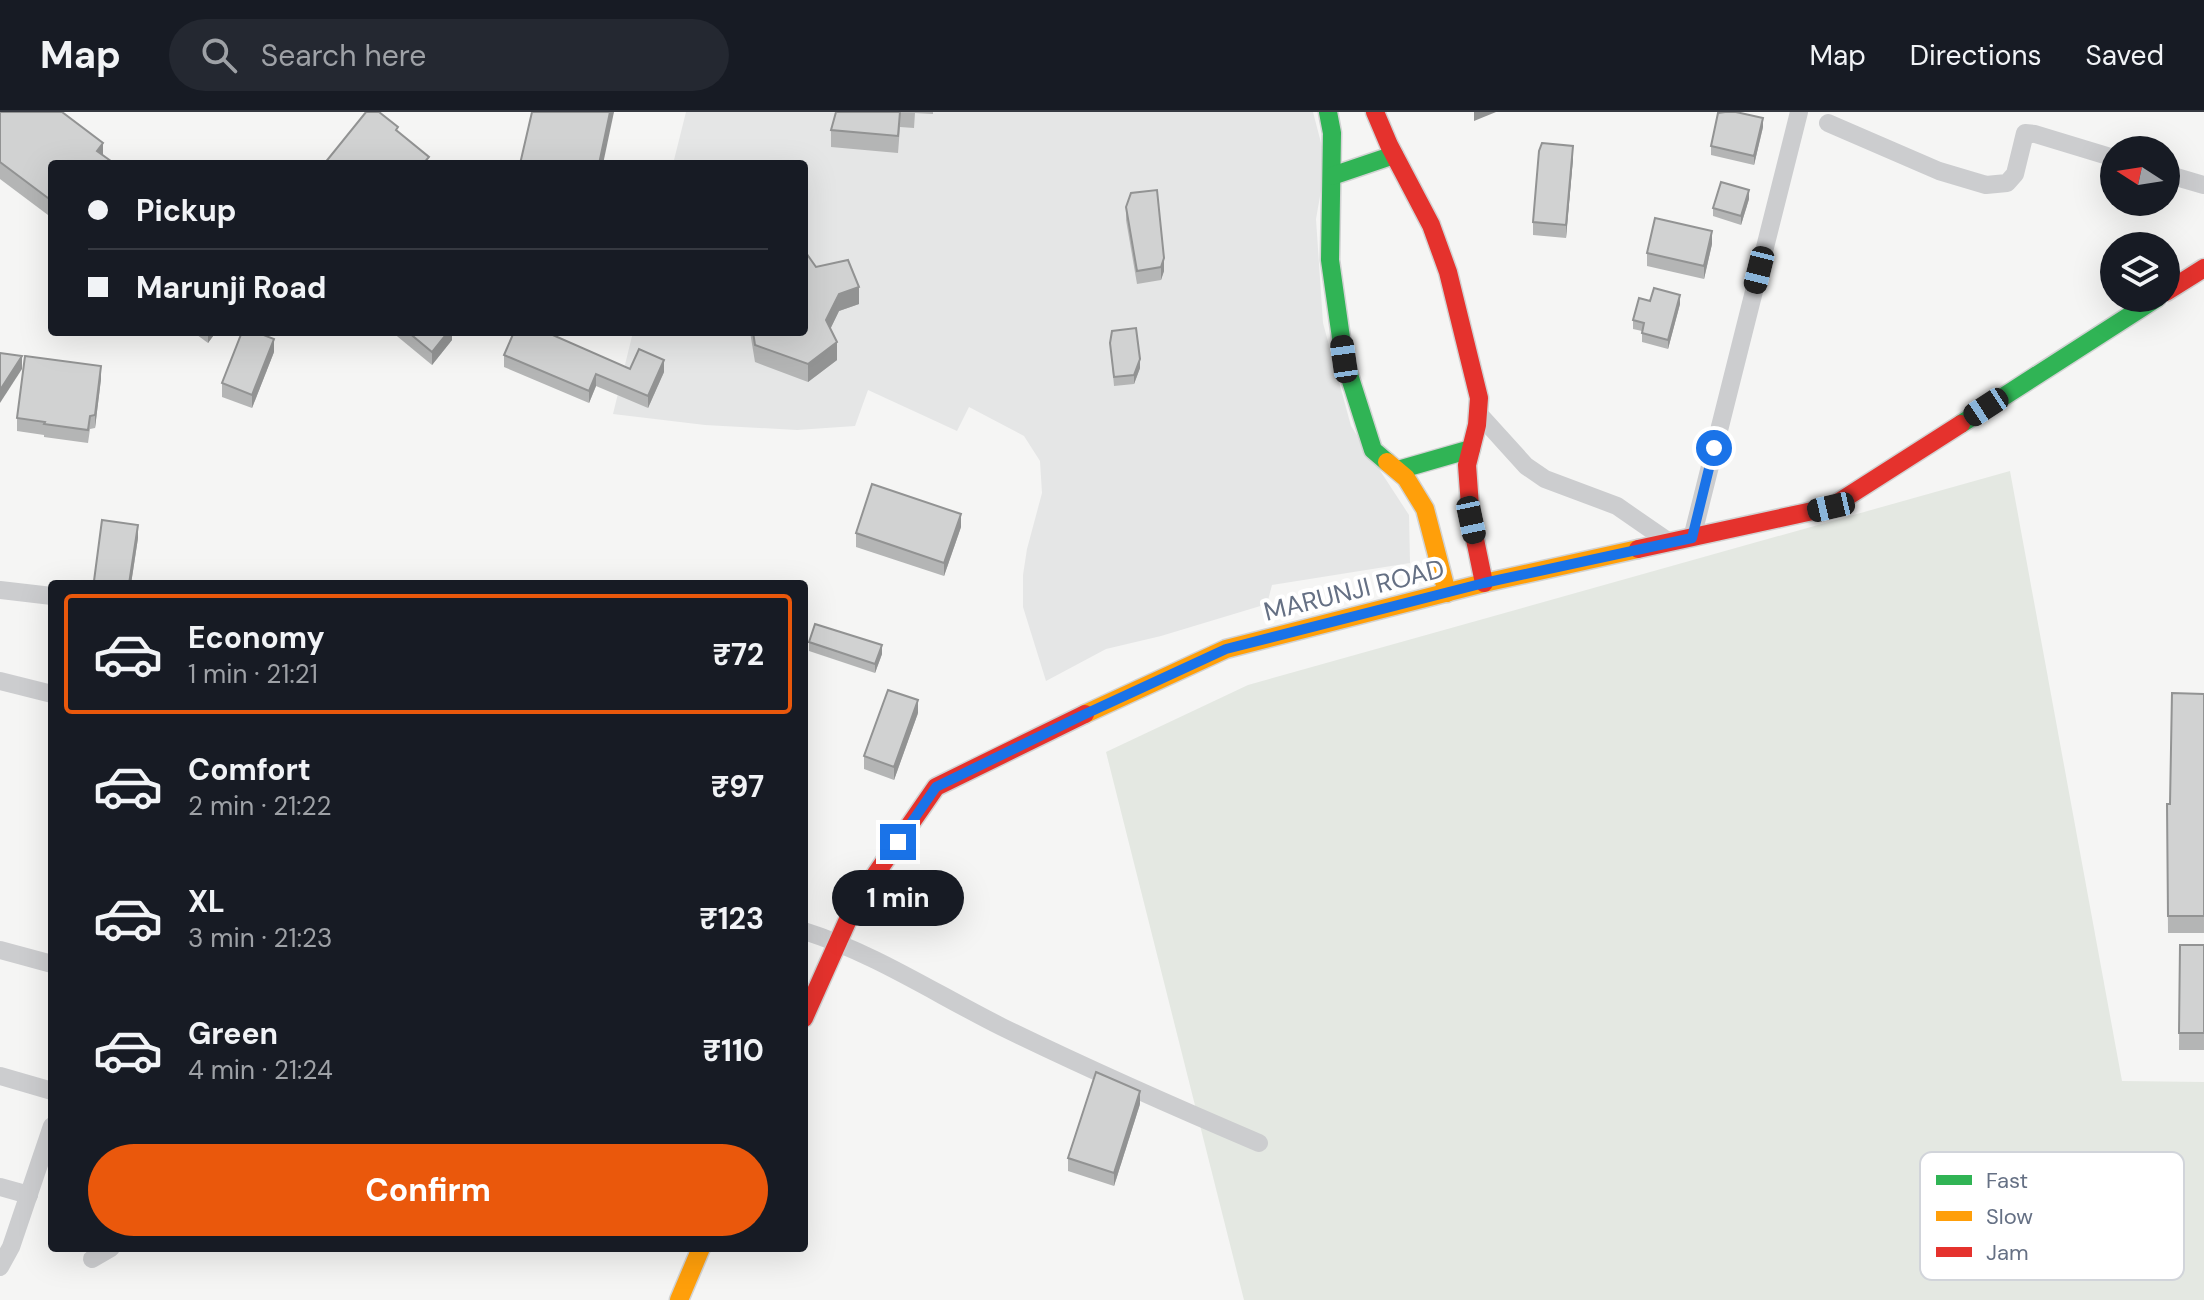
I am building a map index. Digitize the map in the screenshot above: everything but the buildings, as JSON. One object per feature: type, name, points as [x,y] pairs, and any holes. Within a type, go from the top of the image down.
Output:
[{"type":"street","points":[[1328,112],[1332,133],[1330,260],[1344,359],[1373,450],[1406,478],[1425,509],[1447,593]]},
{"type":"street","points":[[1375,112],[1431,225],[1448,272],[1479,398],[1467,465],[1471,520],[1484,583]]},
{"type":"street","points":[[1692,538],[1799,112]]},
{"type":"street","points":[[1828,123],[1939,171],[1986,185],[2007,183],[2015,174],[2025,133],[2100,154]]},
{"type":"street","points":[[1332,176],[1394,155]]},
{"type":"street","points":[[2180,178],[2204,185]]},
{"type":"street","points":[[2180,283],[2204,268]]},
{"type":"street","name":"MARUNJI ROAD","points":[[808,998],[812,978],[838,942],[855,904],[936,787],[1226,649],[1484,583],[1831,507],[2135,312]]},
{"type":"street","points":[[1478,413],[1526,466],[1545,479],[1617,506],[1669,542]]},
{"type":"street","points":[[1398,470],[1471,449]]},
{"type":"street","points":[[0,590],[48,596]]},
{"type":"street","points":[[0,681],[48,693]]},
{"type":"street","points":[[808,932],[838,942],[1002,1027],[1259,1143]]},
{"type":"street","points":[[0,950],[48,963]]},
{"type":"street","points":[[0,1076],[48,1090]]},
{"type":"street","points":[[0,1267],[11,1247],[48,1138]]},
{"type":"street","points":[[0,1187],[29,1195]]},
{"type":"street","points":[[92,1259],[104,1252]]},
{"type":"street","points":[[679,1300],[699,1252]]},
{"type":"shaded area","points":[[686,112],[1313,112],[1326,162],[1316,219],[1323,323],[1351,426],[1409,515],[1410,563],[1272,585],[1267,604],[1106,649],[1046,681],[1023,607],[1027,549],[1042,493],[1040,461],[1024,436],[969,407],[957,431],[868,390],[855,426],[797,430],[705,425],[613,414],[632,336],[808,336],[808,160],[674,160]]},
{"type":"shaded area","points":[[2010,471],[2122,1081],[2204,1082],[2204,1300],[1244,1300],[1106,752],[1248,685]]},
{"type":"traffic: fast","points":[[1328,112],[1332,133],[1330,260],[1344,359],[1373,450],[1387,462]]},
{"type":"traffic: fast","points":[[1332,176],[1394,155]]},
{"type":"traffic: fast","points":[[1961,424],[2135,312]]},
{"type":"traffic: fast","points":[[1398,470],[1471,449]]},
{"type":"traffic: slow","points":[[1387,462],[1406,478],[1425,509],[1447,593]]},
{"type":"traffic: slow","points":[[1085,714],[1226,649],[1484,583],[1638,549]]},
{"type":"traffic: slow","points":[[679,1300],[699,1252]]},
{"type":"traffic: jam","points":[[1375,112],[1431,225],[1448,272],[1479,398],[1477,425],[1467,465],[1471,520],[1484,583]]},
{"type":"traffic: jam","points":[[2180,283],[2204,268]]},
{"type":"traffic: jam","points":[[1638,549],[1831,507],[1961,424]]},
{"type":"traffic: jam","points":[[808,1009],[855,904],[936,787],[1085,714]]},
{"type":"route","points":[[898,842],[936,787],[1226,649],[1484,583],[1692,538],[1714,448]]}]
